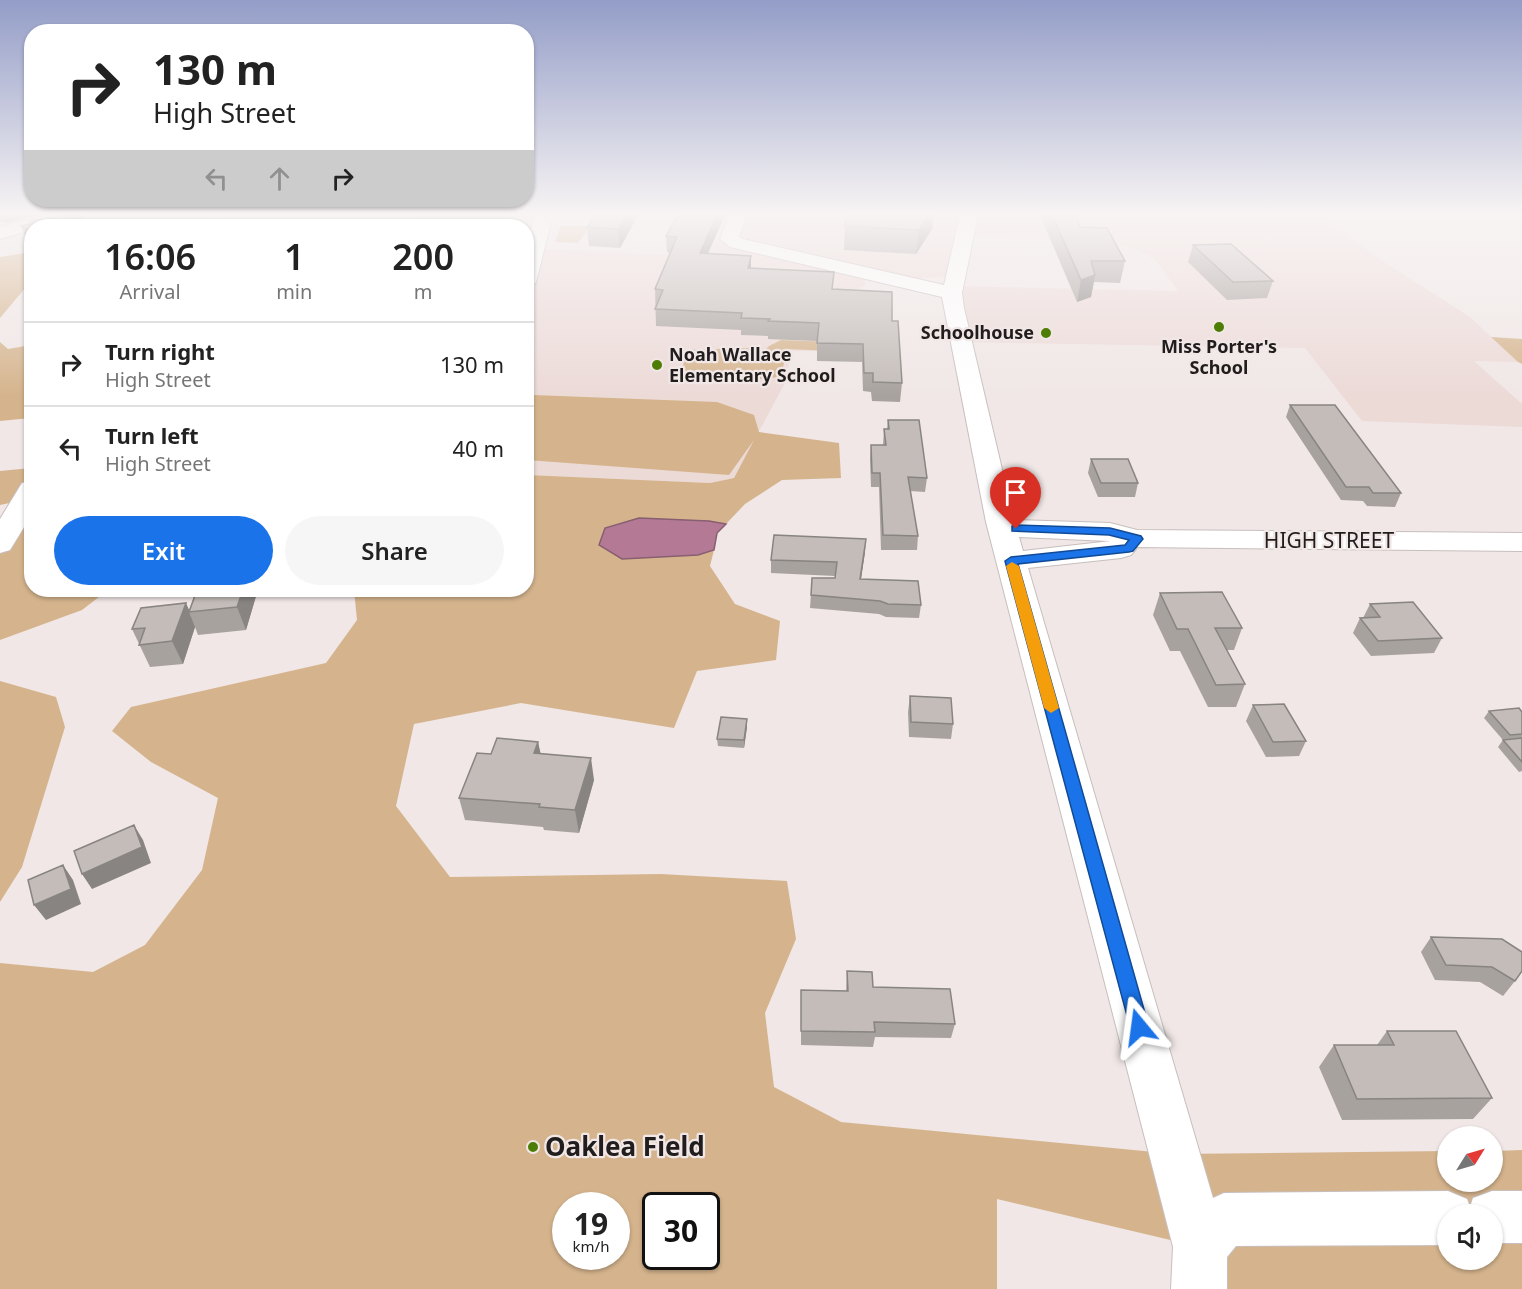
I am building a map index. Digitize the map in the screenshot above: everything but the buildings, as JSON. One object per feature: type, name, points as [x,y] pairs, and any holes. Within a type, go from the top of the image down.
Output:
[{"type":"street","points":[[872,275],[888,279],[954,285]]},
{"type":"street","points":[[956,275],[953,308],[1006,544],[1200,1268]]},
{"type":"street","points":[[0,544],[24,503]]},
{"type":"street","name":"HIGH STREET","points":[[1006,544],[1129,548],[1137,539],[1522,542]]},
{"type":"street","points":[[1503,1217],[1522,1217]]},
{"type":"street","points":[[1200,1268],[1224,1220],[1437,1218]]},
{"type":"shaded area","points":[[0,275],[24,275],[24,289],[0,318]]},
{"type":"shaded area","points":[[534,275],[865,275],[865,285],[843,297],[837,351],[790,351],[787,379],[734,478],[710,483],[534,475]]},
{"type":"shaded area","points":[[870,275],[955,275],[955,277],[888,279]]},
{"type":"shaded area","points":[[1167,275],[1405,275],[1470,317],[1518,362],[1474,361],[1522,404],[1522,427],[1362,421],[1305,348],[960,342],[953,286],[1178,291]]},
{"type":"shaded area","points":[[1491,337],[1522,339],[1522,364],[1518,362]]},
{"type":"shaded area","points":[[781,340],[832,342],[833,351],[787,349],[781,377],[744,380],[683,376],[684,350],[746,348],[765,350]]},
{"type":"shaded area","points":[[0,342],[8,349],[24,346],[24,419],[0,421]]},
{"type":"shaded area","points":[[534,395],[717,402],[754,415],[759,432],[839,443],[841,478],[782,480],[745,504],[726,524],[709,521],[639,518],[605,528],[698,555],[714,550],[710,566],[735,604],[780,621],[776,660],[697,671],[674,728],[521,703],[414,724],[396,806],[450,877],[661,874],[787,881],[796,939],[765,1013],[774,1087],[841,1122],[1175,1154],[1437,1151],[1437,1192],[1503,1192],[1503,1151],[1522,1150],[1522,1289],[1199,1289],[1200,1247],[997,1199],[997,1289],[0,1289],[0,963],[93,972],[145,945],[202,870],[218,798],[151,762],[112,731],[131,707],[326,663],[357,620],[355,597],[534,597],[534,475],[710,483],[734,478],[754,440],[729,475],[534,461]]},
{"type":"shaded area","points":[[24,469],[24,500],[0,505],[0,471]]},
{"type":"shaded area","points":[[24,500],[24,597],[99,597],[82,610],[0,640],[0,544]]},
{"type":"shaded area","points":[[639,518],[709,521],[726,524],[717,533],[714,550],[698,555],[622,559],[599,545],[605,528]]},
{"type":"shaded area","points":[[0,681],[56,697],[65,727],[22,867],[0,902]]},
{"type":"slow traffic","points":[[1012,566],[1051,708]]},
{"type":"place","name":"Miss Porter's School","points":[[1219,327]]},
{"type":"place","name":"Schoolhouse","points":[[1046,333]]},
{"type":"place","name":"Noah Wallace Elementary School","points":[[657,365]]},
{"type":"place","name":"Oaklea Field","points":[[533,1147]]},
{"type":"route","points":[[1016,529],[1110,532],[1137,539],[1129,548],[1011,561],[1139,1027]]}]
